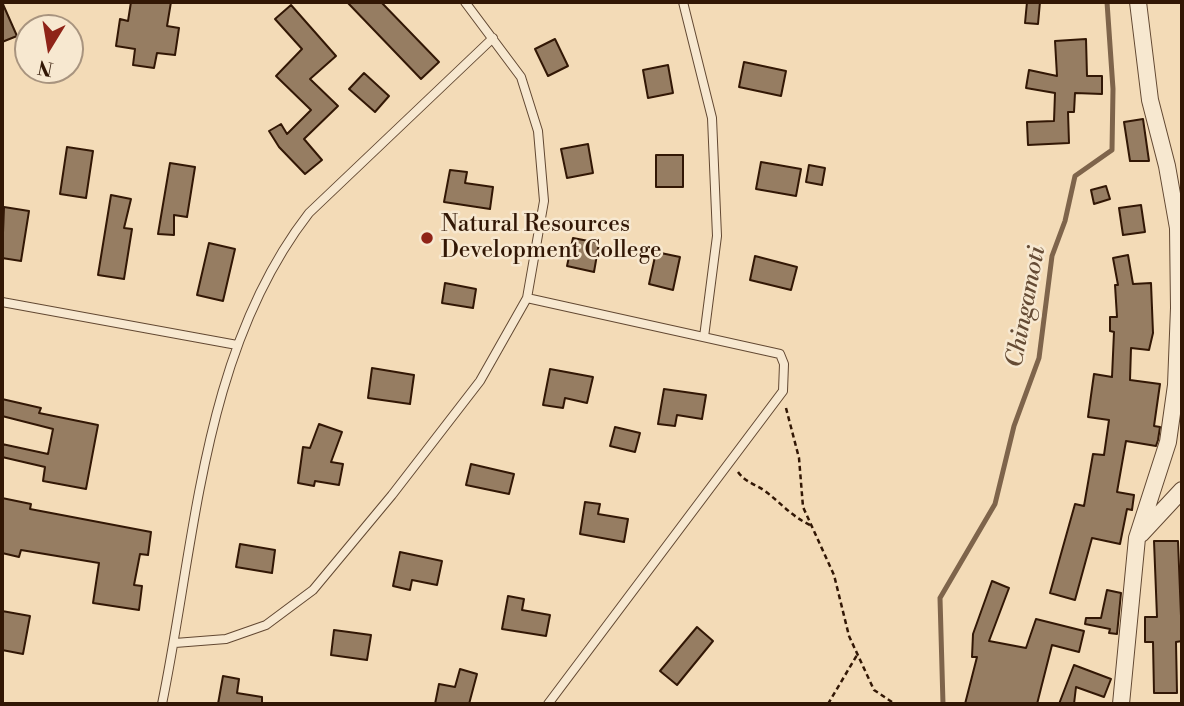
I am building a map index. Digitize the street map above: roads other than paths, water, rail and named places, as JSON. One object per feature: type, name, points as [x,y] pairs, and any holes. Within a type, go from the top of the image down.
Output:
[{"type":"street","points":[[1121,704],[1137,538],[1168,442],[1176,384],[1179,308],[1178,228],[1167,166],[1150,100],[1138,2]]},
{"type":"street","points":[[1137,538],[1182,490]]},
{"type":"lane","points":[[175,643],[226,639],[266,625],[313,590],[392,495],[480,381],[527,298],[544,201],[538,131],[521,77],[465,2]]},
{"type":"lane","points":[[683,2],[712,118],[717,236],[704,337]]},
{"type":"lane","points":[[162,704],[175,643],[202,474],[237,345],[287,241],[309,213],[493,38]]},
{"type":"lane","points":[[527,298],[780,354],[784,364],[783,391],[548,704]]},
{"type":"lane","points":[[2,302],[237,345]]},
{"type":"waterway","name":"Chingamoti","points":[[943,704],[940,598],[995,504],[1014,426],[1039,358],[1052,256],[1065,221],[1075,176],[1112,150],[1113,89],[1107,2]]},
{"type":"place","name":"Natural Resources Development College","points":[[427,238]]}]
